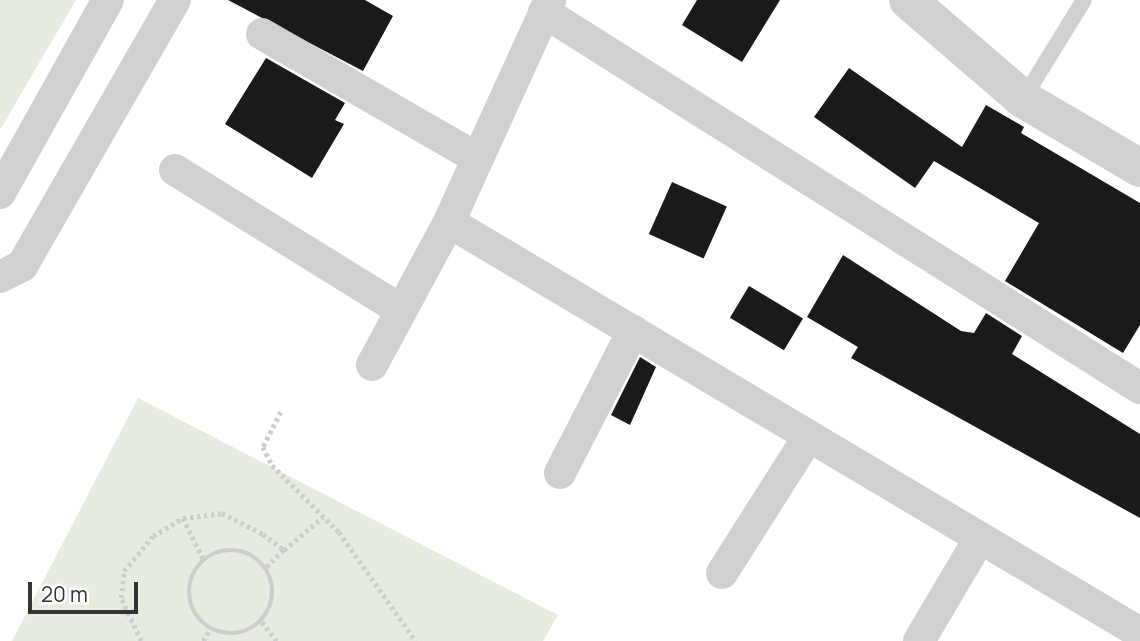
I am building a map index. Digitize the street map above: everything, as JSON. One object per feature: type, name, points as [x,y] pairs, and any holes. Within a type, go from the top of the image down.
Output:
[{"type":"street","points":[[0,193],[108,0]]},
{"type":"street","points":[[0,277],[22,266],[175,0]]},
{"type":"street","points":[[908,0],[1023,99],[1140,168]]},
{"type":"street","points":[[372,365],[449,222],[547,6],[1140,387]]},
{"type":"street","points":[[262,34],[477,158]]},
{"type":"street","points":[[176,170],[401,310]]},
{"type":"street","points":[[449,222],[1140,634]]},
{"type":"street","points":[[559,473],[633,331]]},
{"type":"street","points":[[722,573],[809,436]]},
{"type":"street","points":[[919,641],[980,538]]},
{"type":"lane","points":[[1023,99],[1084,0]]},
{"type":"path","points":[[281,412],[263,447],[272,465],[324,516],[416,641]]},
{"type":"path","points":[[141,641],[121,598],[124,571],[153,536],[183,518],[222,513],[284,550]]},
{"type":"path","points":[[266,568],[324,516]]},
{"type":"path","points":[[183,518],[204,560]]},
{"type":"path","points":[[242,551],[266,568],[274,595],[262,622],[237,634],[210,629],[192,609],[189,596],[195,570],[215,553],[242,551]]},
{"type":"path","points":[[262,622],[277,641]]},
{"type":"path","points":[[203,641],[210,629]]},
{"type":"shaded area","points":[[0,0],[76,0],[0,130]]},
{"type":"shaded area","points":[[138,398],[558,615],[543,641],[12,641]]},
{"type":"building","points":[[228,0],[365,0],[393,16],[363,71]]},
{"type":"building","points":[[697,0],[780,0],[742,62],[682,25]]},
{"type":"building","points":[[266,58],[345,103],[335,120],[344,124],[312,178],[225,124]]},
{"type":"building","points":[[849,68],[962,147],[986,105],[1024,127],[1021,133],[1140,203],[1140,325],[1123,353],[1005,281],[1039,223],[934,161],[915,188],[814,117]]},
{"type":"building","points":[[672,182],[727,206],[704,258],[649,234]]},
{"type":"building","points":[[843,255],[961,331],[974,333],[986,313],[1022,336],[1012,354],[1140,434],[1140,518],[851,358],[858,347],[807,317]]},
{"type":"building","points":[[749,286],[803,318],[784,350],[730,318]]},
{"type":"building","points":[[640,357],[656,367],[630,425],[611,415]]}]
